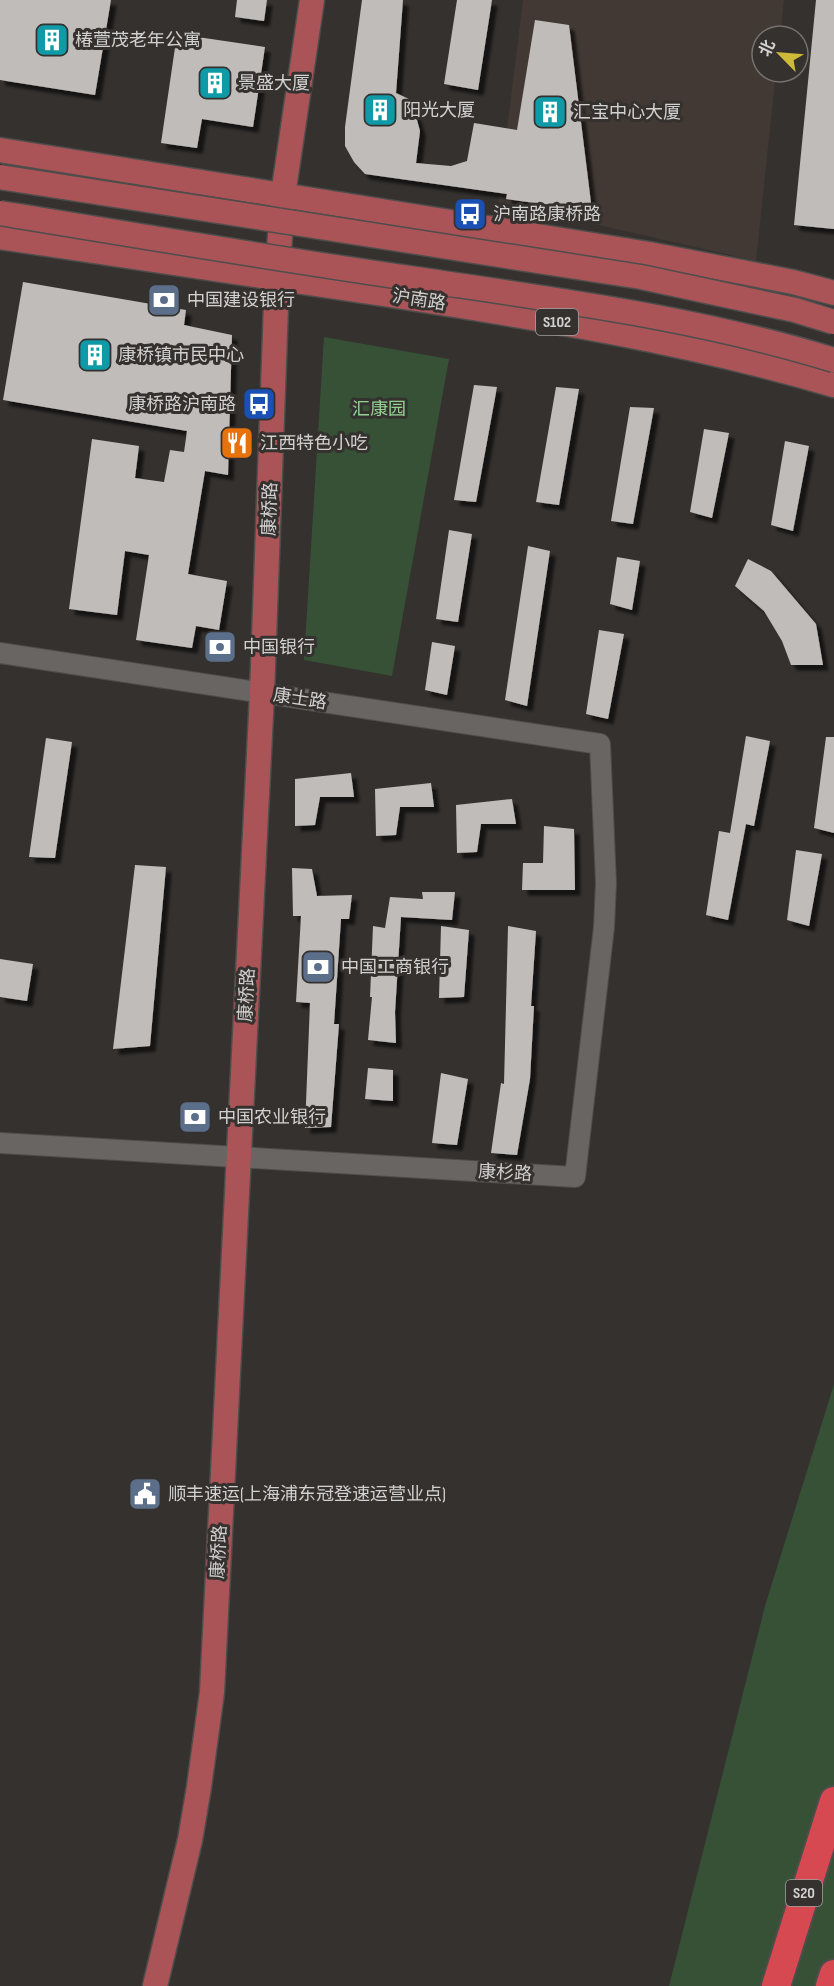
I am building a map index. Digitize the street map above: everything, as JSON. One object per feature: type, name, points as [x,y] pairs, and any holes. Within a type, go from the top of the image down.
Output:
[{"type":"highway","name":"S20","points":[[776,1986],[834,1801]]},
{"type":"highway","points":[[830,1986],[834,1974]]},
{"type":"main road","name":"康桥路","points":[[155,1986],[190,1840],[200,1787],[212,1692],[262,694],[277,278],[283,195],[312,0]]},
{"type":"main road","points":[[0,150],[649,254],[792,282],[834,293]]},
{"type":"main road","points":[[0,177],[640,277],[795,310],[834,322]]},
{"type":"main road","points":[[0,213],[630,311],[784,344],[834,360]]},
{"type":"main road","name":"沪南路","points":[[0,237],[504,313],[633,335],[774,367],[834,385]]},
{"type":"street","name":"康士路","points":[[0,653],[600,744]]},
{"type":"street","name":"康杉路","points":[[0,1143],[575,1178],[604,927],[606,884],[600,744]]},
{"type":"shaded area","points":[[523,0],[784,0],[781,24],[750,24],[750,84],[775,84],[756,261],[498,202]]},
{"type":"green space","name":"汇康园","points":[[324,337],[449,359],[392,676],[304,660]]},
{"type":"green space","points":[[834,1384],[834,1986],[669,1986],[765,1606]]},
{"type":"building","name":"椿萱茂老年公寓","points":[[0,0],[111,0],[95,95],[0,80]]},
{"type":"building","points":[[237,0],[267,0],[264,21],[235,17]]},
{"type":"building","points":[[362,0],[403,0],[396,93],[409,99],[417,120],[420,131],[416,163],[451,166],[467,161],[474,123],[517,130],[535,20],[569,25],[592,211],[506,199],[507,194],[365,174],[354,162],[345,146],[345,127]]},
{"type":"building","points":[[457,0],[492,0],[478,90],[444,84]]},
{"type":"building","points":[[816,0],[834,0],[834,229],[794,225],[808,84],[810,84]]},
{"type":"building","name":"景盛大厦","points":[[177,34],[265,47],[253,127],[202,119],[197,148],[161,143]]},
{"type":"building","points":[[23,282],[186,310],[184,325],[232,335],[228,475],[205,471],[188,574],[227,581],[219,630],[196,626],[192,648],[136,640],[149,555],[125,551],[117,615],[69,609],[92,439],[139,446],[135,478],[164,482],[170,450],[184,452],[187,431],[3,400]]},
{"type":"building","points":[[474,385],[497,387],[476,502],[454,500]]},
{"type":"building","points":[[556,387],[579,389],[559,505],[536,502]]},
{"type":"building","points":[[630,407],[654,408],[633,524],[611,521]]},
{"type":"building","points":[[704,429],[729,433],[712,518],[690,512]]},
{"type":"building","points":[[785,441],[809,446],[793,531],[771,525]]},
{"type":"building","points":[[449,530],[472,534],[458,622],[436,619]]},
{"type":"building","points":[[528,546],[550,551],[527,706],[505,700]]},
{"type":"building","points":[[617,557],[640,561],[632,610],[610,604]]},
{"type":"building","points":[[748,559],[771,571],[816,624],[823,665],[791,665],[782,641],[764,611],[735,586]]},
{"type":"building","points":[[599,630],[624,634],[608,719],[586,714]]},
{"type":"building","points":[[432,642],[455,646],[447,695],[425,690]]},
{"type":"building","points":[[746,736],[770,741],[754,826],[746,824],[728,920],[706,915],[719,831],[730,833]]},
{"type":"building","points":[[826,737],[834,737],[834,833],[814,828]]},
{"type":"building","points":[[46,738],[72,742],[55,858],[29,857]]},
{"type":"building","points":[[351,773],[354,797],[320,797],[315,825],[295,826],[295,779]]},
{"type":"building","points":[[431,783],[434,807],[400,807],[396,835],[376,836],[375,789]]},
{"type":"building","points":[[512,799],[516,824],[481,824],[477,852],[457,853],[456,805]]},
{"type":"building","points":[[544,826],[574,829],[575,890],[522,890],[523,863],[543,863]]},
{"type":"building","points":[[796,850],[822,854],[809,926],[787,920]]},
{"type":"building","points":[[135,865],[166,867],[150,1046],[113,1049]]},
{"type":"building","points":[[292,868],[312,869],[317,896],[352,895],[349,919],[341,919],[334,1024],[339,1024],[331,1127],[305,1128],[310,1003],[296,1002],[301,916],[293,916]]},
{"type":"building","points":[[422,892],[455,892],[452,920],[401,917],[395,1012],[396,1043],[368,1040],[372,997],[370,997],[373,926],[385,928],[390,897],[423,899]]},
{"type":"building","points":[[441,926],[469,930],[464,997],[439,998]]},
{"type":"building","points":[[508,926],[536,931],[531,1006],[534,1006],[530,1079],[517,1155],[491,1153],[501,1083],[504,1084]]},
{"type":"building","points":[[0,959],[33,964],[27,1001],[0,997]]},
{"type":"building","points":[[368,1068],[393,1070],[393,1101],[365,1099]]},
{"type":"building","points":[[441,1073],[468,1079],[457,1145],[432,1143]]},
{"type":"place","name":"椿萱茂老年公寓","points":[[52,40]]},
{"type":"place","name":"景盛大厦","points":[[215,83]]},
{"type":"place","name":"阳光大厦","points":[[380,110]]},
{"type":"place","name":"汇宝中心大厦","points":[[550,112]]},
{"type":"place","name":"沪南路康桥路","points":[[470,214]]},
{"type":"place","name":"中国建设银行","points":[[164,300]]},
{"type":"place","name":"康桥镇市民中心","points":[[95,355]]},
{"type":"place","name":"康桥路沪南路","points":[[259,404]]},
{"type":"place","name":"江西特色小吃","points":[[237,443]]},
{"type":"place","name":"中国银行","points":[[220,647]]},
{"type":"place","name":"中国工商银行","points":[[318,967]]},
{"type":"place","name":"中国农业银行","points":[[195,1117]]},
{"type":"place","name":"顺丰速运(上海浦东冠登速运营业点)","points":[[145,1494]]}]
